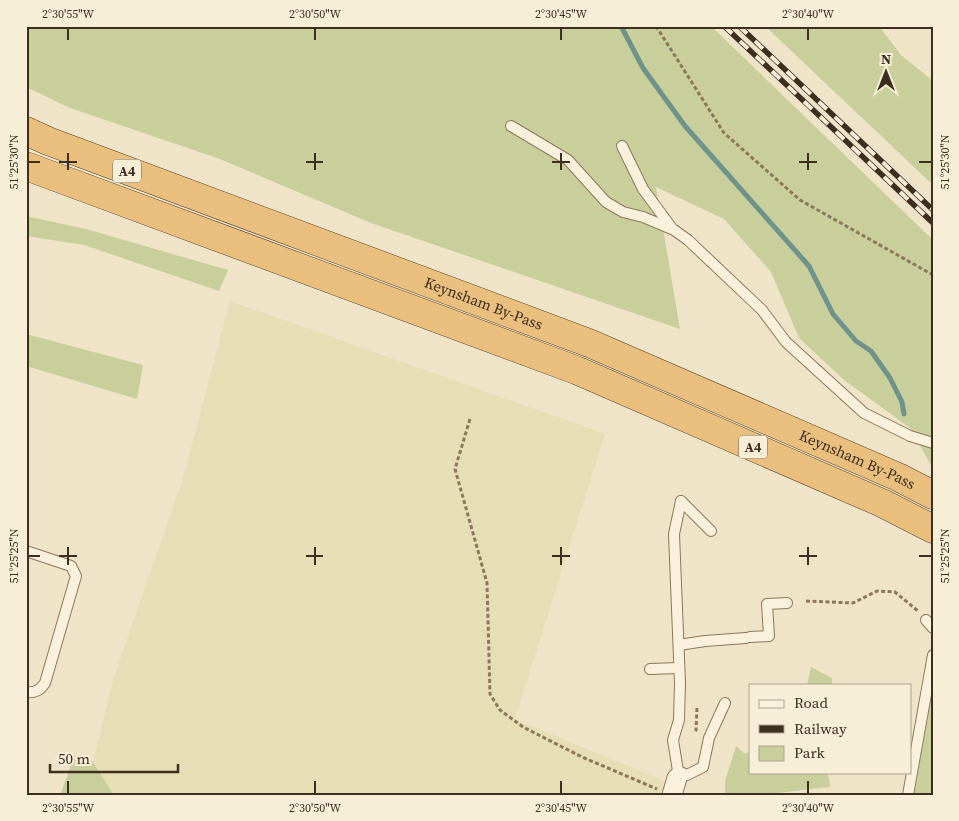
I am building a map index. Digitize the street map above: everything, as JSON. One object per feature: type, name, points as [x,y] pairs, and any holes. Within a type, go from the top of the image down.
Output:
[{"type":"highway","name":"Keynsham By-Pass","points":[[26,131],[48,141],[589,343],[898,477],[933,495]]},
{"type":"highway","name":"Keynsham By-Pass","points":[[26,166],[576,370],[882,503],[931,528]]},
{"type":"lane","points":[[511,126],[568,160],[606,202],[623,212],[643,217],[674,230],[688,240],[762,310],[786,342],[864,413],[910,436],[933,443]]},
{"type":"lane","points":[[622,146],[642,189],[674,230]]},
{"type":"lane","points":[[711,531],[681,501],[674,534],[680,683],[676,729],[673,740],[676,781],[703,767],[709,738],[725,703]]},
{"type":"lane","points":[[26,552],[72,566],[76,576],[45,683],[40,690],[32,693],[26,692]]},
{"type":"lane","points":[[679,645],[704,641],[770,636],[767,604],[786,602]]},
{"type":"lane","points":[[926,620],[933,628]]},
{"type":"lane","points":[[912,773],[933,655]]},
{"type":"lane","points":[[650,669],[679,668]]},
{"type":"lane","points":[[908,795],[912,774]]},
{"type":"path","points":[[656,26],[724,133],[800,200],[933,275]]},
{"type":"path","points":[[470,419],[455,469],[487,583],[490,694],[500,710],[523,727],[582,757],[638,781]]},
{"type":"path","points":[[806,601],[853,602],[877,592],[895,592],[914,606],[926,620]]},
{"type":"shaded area","points":[[230,301],[605,434],[515,719],[664,781],[661,795],[114,795],[93,762],[113,680],[183,478]]},
{"type":"green space","points":[[26,26],[711,26],[933,240],[933,469],[910,428],[844,380],[799,338],[771,272],[724,219],[656,187],[680,329],[371,223],[220,159],[70,108],[26,87]]},
{"type":"green space","points":[[765,26],[879,26],[901,55],[933,81],[933,185]]},
{"type":"green space","points":[[26,216],[86,229],[228,270],[219,291],[84,245],[26,236]]},
{"type":"green space","points":[[26,334],[143,365],[137,399],[26,366]]},
{"type":"green space","points":[[811,667],[832,678],[832,684],[807,684]]},
{"type":"green space","points":[[933,689],[933,795],[914,795]]},
{"type":"green space","points":[[736,746],[745,754],[749,752],[749,774],[827,774],[830,787],[759,795],[725,795],[725,781]]},
{"type":"green space","points":[[75,755],[93,762],[114,795],[60,795]]},
{"type":"waterway","points":[[621,26],[643,68],[685,126],[809,266],[833,314],[856,341],[871,351],[890,378],[902,402],[904,414]]},
{"type":"railway","points":[[724,26],[933,223]]},
{"type":"railway","points":[[739,26],[933,210]]}]
